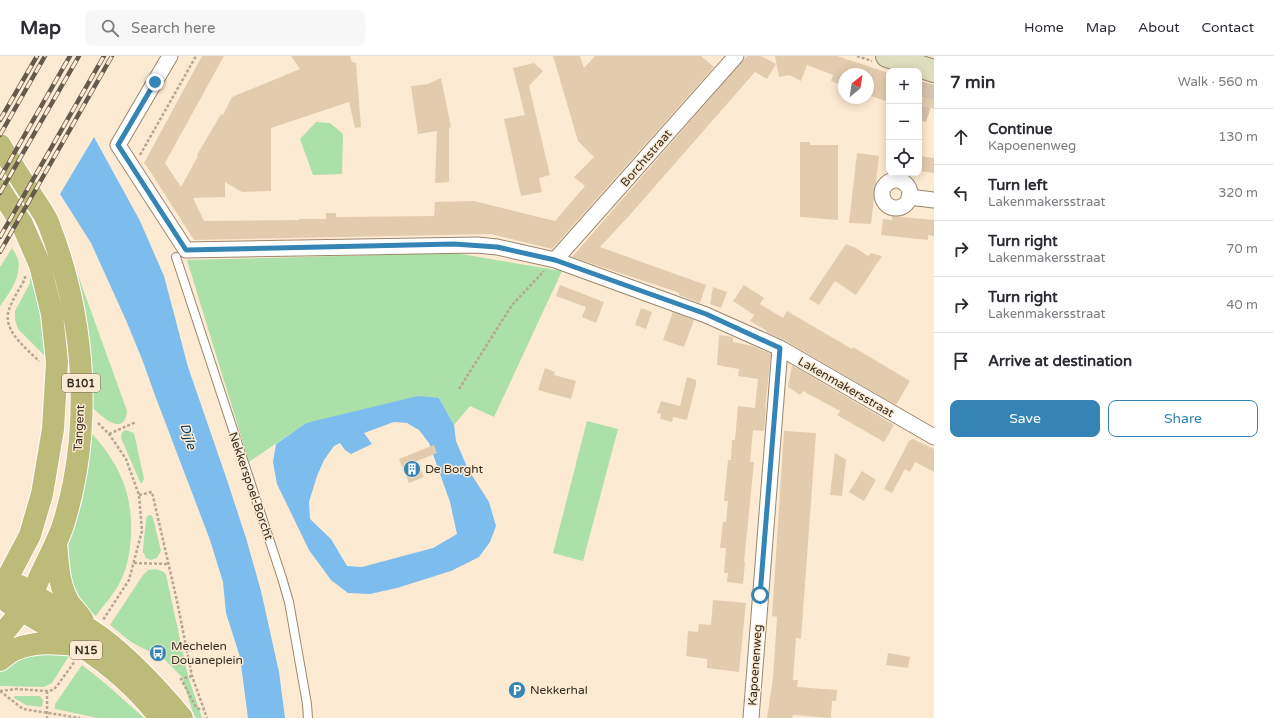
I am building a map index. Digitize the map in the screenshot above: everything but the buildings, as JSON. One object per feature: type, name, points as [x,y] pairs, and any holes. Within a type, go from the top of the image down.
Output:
[{"type":"main road","points":[[887,56],[932,74]]},
{"type":"main road","name":"Tangent","points":[[0,145],[49,223],[64,270],[73,310],[78,343],[82,391],[79,449],[64,522],[56,543],[26,602],[0,637]]},
{"type":"main road","name":"B101","points":[[0,190],[22,224],[40,265],[52,314],[57,362],[53,429],[42,494],[30,535],[3,589]]},
{"type":"main road","points":[[0,660],[15,649],[36,643],[55,643],[86,638],[79,613],[68,602],[61,585],[56,543]]},
{"type":"main road","name":"N15","points":[[3,589],[86,638],[114,648],[158,689],[182,718]]},
{"type":"main road","name":"N15","points":[[86,638],[110,668],[133,688],[160,718]]},
{"type":"street","name":"Lakenmakersstraat","points":[[170,56],[118,145],[186,250],[477,245],[497,247],[555,260],[706,314],[780,348],[934,437]]},
{"type":"street","name":"Borchtstraat","points":[[555,260],[736,56]]},
{"type":"street","points":[[898,177],[907,186],[910,193],[909,198],[904,205],[900,207],[891,207],[884,201],[882,192],[885,185],[898,177]]},
{"type":"street","points":[[909,198],[934,200]]},
{"type":"street","name":"Kapoenenweg","points":[[751,718],[780,348]]},
{"type":"lane","name":"Nekkerspoel-Borcht","points":[[176,257],[289,602],[307,704],[308,718]]},
{"type":"path","points":[[132,168],[196,56]]},
{"type":"path","points":[[459,389],[512,305],[555,260]]},
{"type":"path","points":[[25,274],[25,279],[7,314],[7,322],[14,335],[44,366]]},
{"type":"path","points":[[0,691],[16,689],[53,690],[57,686],[86,638],[129,580],[142,531],[139,495],[126,459],[110,434],[94,418]]},
{"type":"path","points":[[110,434],[136,422]]},
{"type":"path","points":[[139,495],[152,492],[167,564],[177,601],[192,676],[206,718]]},
{"type":"path","points":[[134,563],[167,564]]},
{"type":"path","points":[[192,676],[181,679],[196,707],[203,709]]},
{"type":"path","points":[[0,691],[23,709],[80,718]]},
{"type":"path","points":[[47,691],[48,718]]},
{"type":"green space","points":[[316,122],[330,123],[343,134],[342,174],[313,175],[300,139]]},
{"type":"green space","points":[[12,248],[18,259],[18,272],[14,284],[0,306],[0,267]]},
{"type":"green space","points":[[455,253],[562,271],[494,417],[470,406],[454,425],[439,398],[306,423],[249,462],[187,260]]},
{"type":"green space","points":[[74,264],[127,411],[125,419],[121,423],[116,424],[110,422],[89,404],[72,270]]},
{"type":"green space","points":[[31,267],[40,293],[45,356],[18,329],[15,320],[15,311],[30,283]]},
{"type":"green space","points":[[587,421],[618,429],[583,561],[553,553]]},
{"type":"green space","points":[[88,429],[108,453],[122,478],[131,520],[130,548],[128,561],[122,579],[96,616],[77,601],[65,570],[67,550],[82,502]]},
{"type":"green space","points":[[126,430],[134,433],[144,479],[142,483],[140,482],[121,438],[122,432]]},
{"type":"green space","points":[[151,515],[161,551],[157,558],[151,560],[146,558],[143,552],[147,516]]},
{"type":"green space","points":[[156,569],[164,572],[166,575],[188,676],[202,718],[196,718],[193,713],[182,677],[162,657],[164,654],[155,646],[150,652],[131,642],[110,625],[143,575],[148,570]]},
{"type":"green space","points":[[56,651],[69,656],[52,683],[44,687],[0,686],[0,666],[20,653]]},
{"type":"green space","points":[[82,665],[144,718],[98,718],[55,709],[55,704]]},
{"type":"green space","points":[[15,696],[40,696],[43,700],[42,707],[26,705],[14,698]]},
{"type":"water","name":"Dijle","points":[[94,137],[140,221],[164,276],[188,367],[246,538],[261,591],[279,672],[285,718],[248,718],[240,657],[226,613],[223,582],[210,540],[142,359],[125,318],[91,243],[60,194]]},
{"type":"water","points":[[418,396],[439,398],[454,425],[456,441],[468,469],[489,502],[496,526],[490,542],[479,557],[451,571],[397,588],[370,594],[348,593],[331,580],[309,550],[277,484],[273,462],[276,444],[306,423]],"holes":[[[394,422],[407,423],[419,430],[429,443],[450,502],[457,534],[433,548],[362,567],[347,566],[331,539],[310,519],[309,502],[317,476],[324,460],[334,446],[340,443],[345,450],[351,454],[372,444],[364,433]]]},
{"type":"tunnel","points":[[922,110],[930,82]]},
{"type":"railway","points":[[0,120],[37,56]]},
{"type":"railway","points":[[0,135],[45,56]]},
{"type":"railway","points":[[0,178],[70,56]]},
{"type":"railway","points":[[0,193],[79,56]]},
{"type":"railway","points":[[0,237],[104,56]]},
{"type":"railway","points":[[0,252],[112,56]]},
{"type":"place","name":"De Borght","points":[[412,469]]},
{"type":"place","name":"Mechelen Douaneplein","points":[[158,653]]},
{"type":"place","name":"Nekkerhal","points":[[517,690]]},
{"type":"route","points":[[155,82],[118,145],[186,250],[454,244],[497,247],[555,260],[706,314],[780,348],[760,595]]}]
